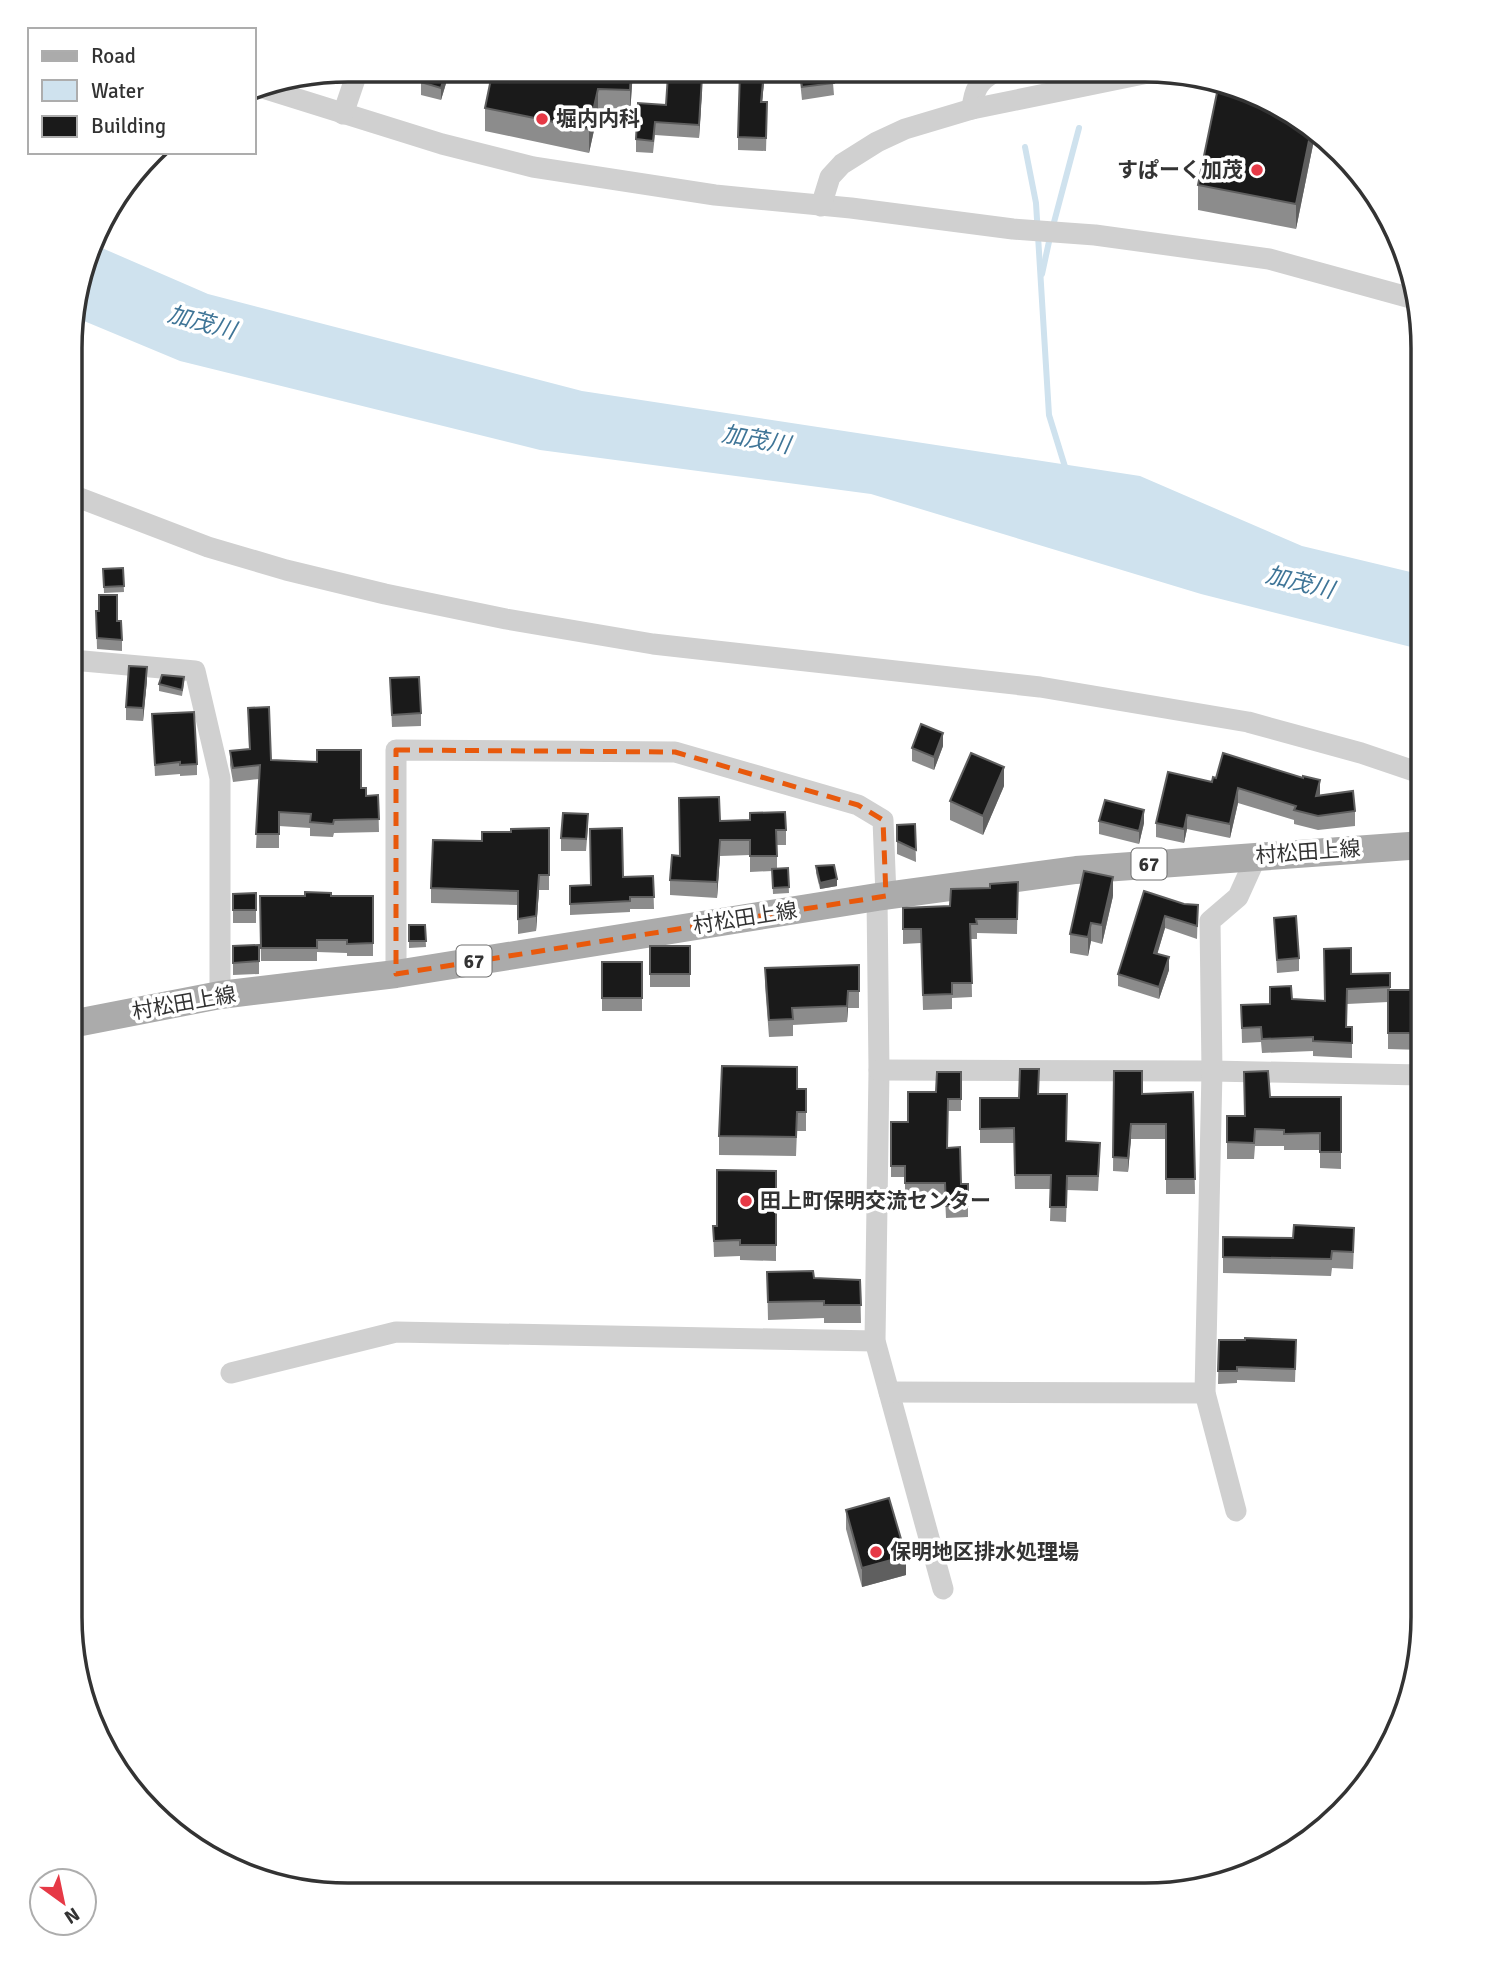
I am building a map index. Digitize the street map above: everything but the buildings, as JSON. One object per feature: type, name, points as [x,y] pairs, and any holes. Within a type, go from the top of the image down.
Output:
[{"type":"main road","name":"村松田上線","points":[[82,1022],[220,995],[396,974],[881,897],[1076,870],[1411,846]]},
{"type":"street","points":[[343,114],[354,82]]},
{"type":"street","points":[[972,109],[976,87],[980,82]]},
{"type":"street","points":[[821,206],[830,177],[856,154],[905,130],[972,109],[1104,82]]},
{"type":"street","points":[[285,90],[343,114],[442,144],[533,167],[715,195],[1013,229],[1095,235],[1269,259],[1406,297]]},
{"type":"street","points":[[82,499],[208,547],[286,570],[506,619],[653,644],[1040,687],[1248,722],[1411,770]]},
{"type":"street","points":[[82,661],[195,671],[220,778],[220,995]]},
{"type":"street","points":[[396,974],[396,750],[675,752],[858,805],[883,820],[875,1341],[943,1589]]},
{"type":"street","points":[[1236,1511],[1205,1392],[1212,1071],[1210,921],[1238,897],[1257,855]]},
{"type":"street","points":[[879,1070],[1411,1075]]},
{"type":"street","points":[[231,1373],[396,1332],[875,1341]]},
{"type":"street","points":[[889,1392],[1205,1392]]},
{"type":"highlighted area","points":[[396,750],[675,752],[858,805],[883,820],[886,896],[396,974]]},
{"type":"water","name":"加茂川","points":[[101,248],[208,294],[582,391],[1140,476],[1302,546],[1411,572],[1411,647],[1201,594],[871,494],[540,450],[180,361],[84,321],[91,279]]},
{"type":"waterway","points":[[1053,226],[1079,128]]},
{"type":"waterway","points":[[1025,147],[1036,203],[1049,415],[1066,470]]},
{"type":"waterway","points":[[1042,274],[1050,237]]},
{"type":"place","name":"堀内内科","points":[[542,119]]},
{"type":"place","name":"すぱーく加茂","points":[[1257,170]]},
{"type":"place","name":"田上町保明交流センター","points":[[746,1201]]},
{"type":"place","name":"保明地区排水処理場","points":[[876,1552]]}]
